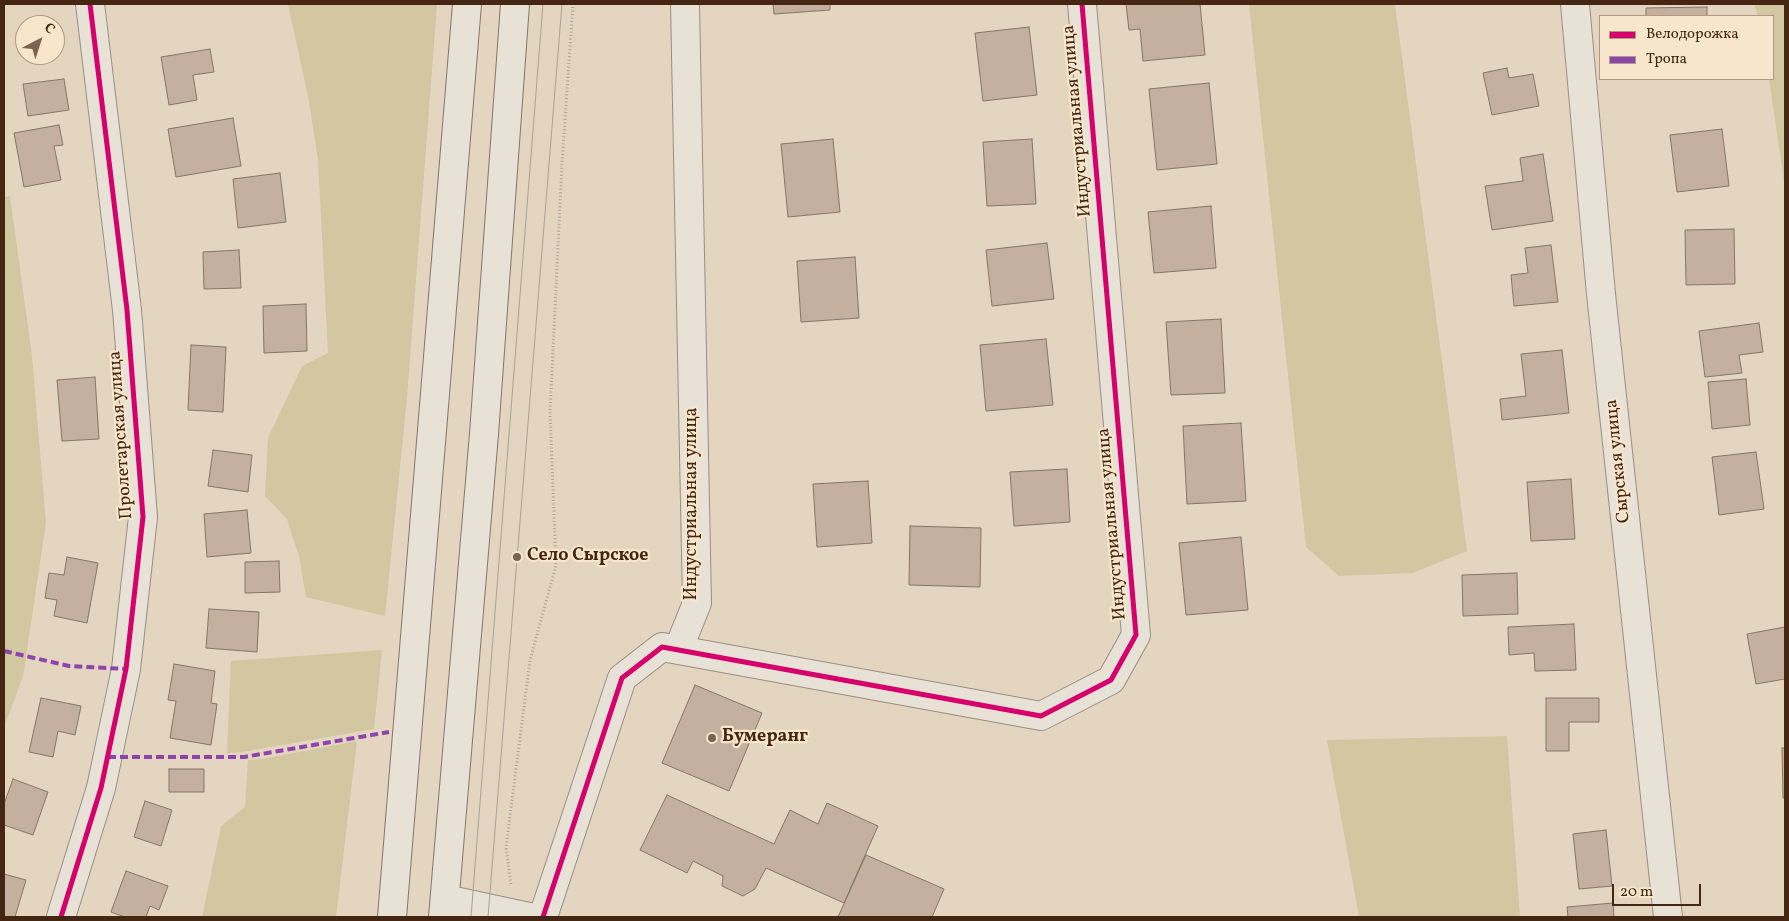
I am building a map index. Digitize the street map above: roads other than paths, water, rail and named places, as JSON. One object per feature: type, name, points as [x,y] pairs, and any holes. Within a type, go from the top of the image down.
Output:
[{"type":"street","name":"Пролетарская улица","points":[[61,917],[101,788],[126,669],[144,518],[127,310],[90,4]]},
{"type":"street","points":[[392,917],[468,4]]},
{"type":"street","points":[[515,4],[484,434],[444,908],[520,916]]},
{"type":"street","name":"Индустриальная улица","points":[[685,4],[697,603],[678,650],[1040,716],[1111,680],[1136,635],[1082,4]]},
{"type":"street","name":"Сырская улица","points":[[1575,4],[1601,294],[1668,917]]},
{"type":"street","points":[[544,917],[622,678],[662,647],[678,650]]},
{"type":"tram line","points":[[471,917],[543,4]]},
{"type":"tram line","points":[[488,917],[562,4]]},
{"type":"place","name":"Село Сырское","points":[[517,557]]},
{"type":"place","name":"Бумеранг","points":[[712,738]]}]
